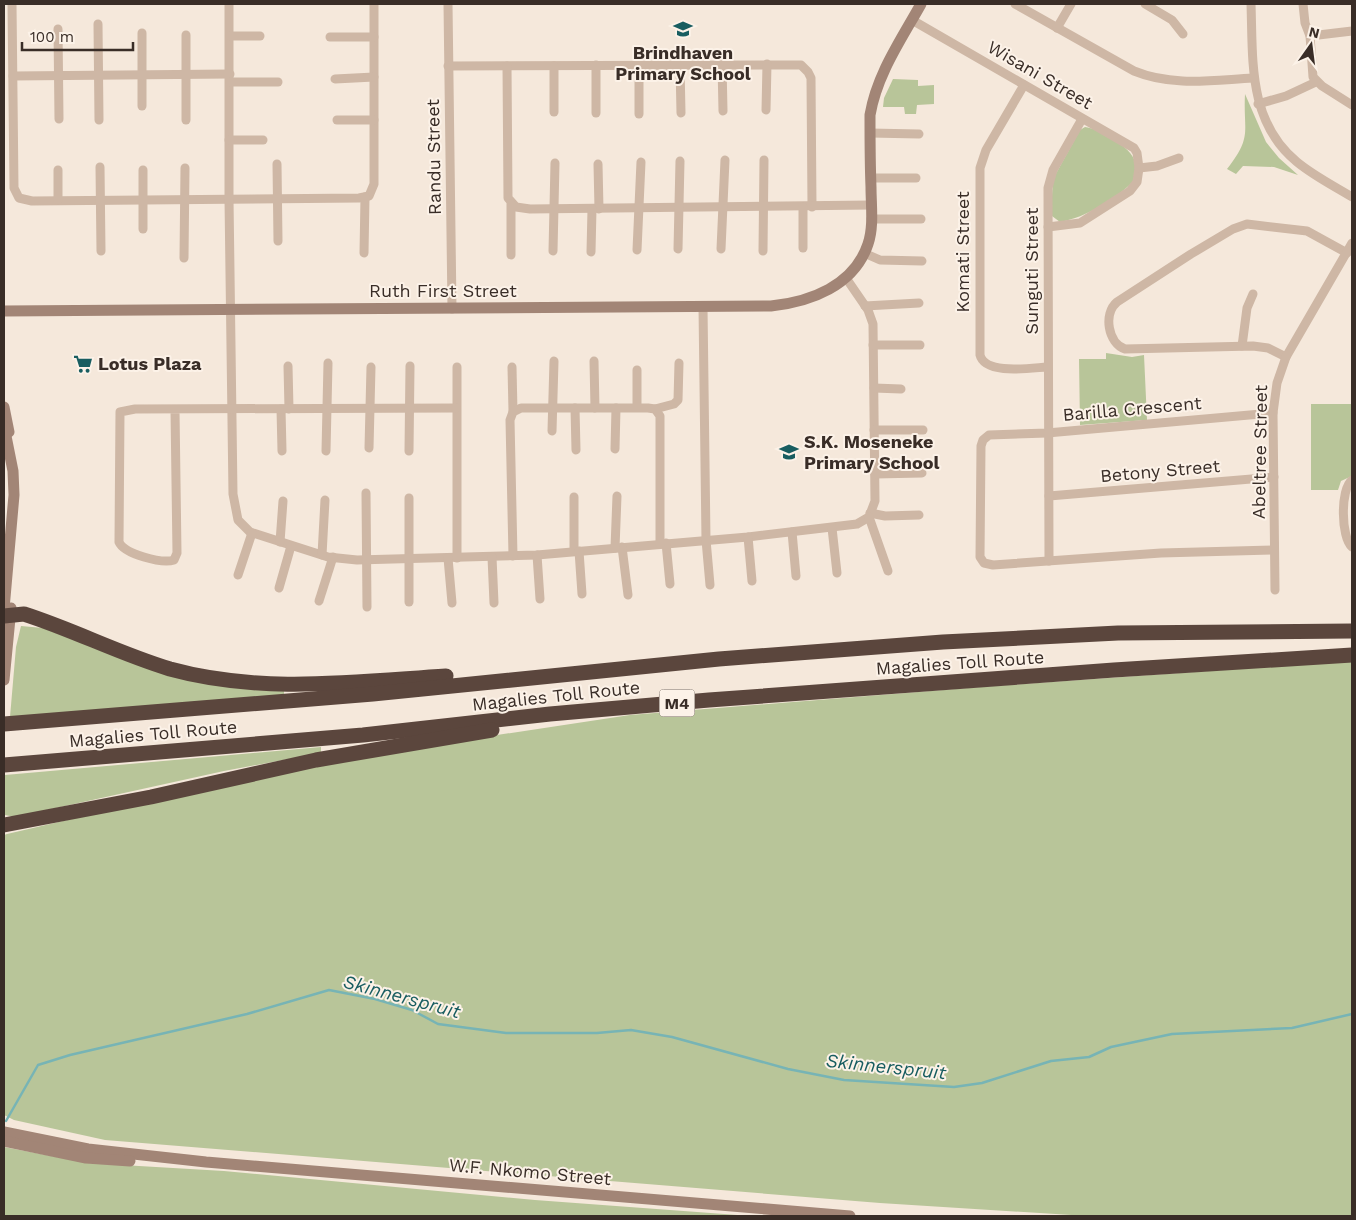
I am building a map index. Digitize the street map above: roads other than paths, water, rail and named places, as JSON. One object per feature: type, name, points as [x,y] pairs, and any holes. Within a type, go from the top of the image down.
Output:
[{"type":"highway","points":[[6,613],[24,614],[38,618],[169,668],[231,681],[286,685],[330,685],[719,658]]},
{"type":"highway","name":"Magalies Toll Route","points":[[4,724],[373,694],[719,658],[942,642],[1109,634],[1352,631]]},
{"type":"highway","name":"Magalies Toll Route","points":[[4,765],[363,735],[550,714],[709,700],[1114,670],[1352,655]]},
{"type":"highway","points":[[4,825],[151,797],[316,760],[573,718],[709,700]]},
{"type":"street","points":[[12,4],[8,24],[13,76],[16,194],[25,200],[365,197],[372,193],[374,184],[374,4]]},
{"type":"street","points":[[229,4],[229,199],[233,494],[236,512],[242,526],[252,533],[333,558],[367,561],[537,555],[748,537],[857,524],[869,515],[874,501],[873,324],[865,306],[846,278]]},
{"type":"street","name":"Randu Street","points":[[448,4],[452,309]]},
{"type":"street","points":[[1015,4],[1148,77],[1179,82],[1253,78]]},
{"type":"street","points":[[1058,28],[1071,4]]},
{"type":"street","points":[[1145,4],[1172,20],[1183,34]]},
{"type":"street","points":[[1251,4],[1253,78],[1258,104],[1265,123],[1282,148],[1314,174],[1352,197]]},
{"type":"street","points":[[1303,4],[1305,23],[1310,36],[1312,73],[1316,82],[1352,105]]},
{"type":"street","name":"Ruth First Street","points":[[6,313],[703,307],[794,304],[814,297],[846,278],[864,253],[870,235],[871,219],[870,115],[876,88],[919,5]]},
{"type":"street","name":"Wisani Street","points":[[912,20],[1134,148],[1137,153],[1139,168]]},
{"type":"street","points":[[98,24],[99,120]]},
{"type":"street","points":[[58,29],[59,119]]},
{"type":"street","points":[[1310,36],[1352,31]]},
{"type":"street","points":[[142,33],[142,106]]},
{"type":"street","points":[[186,35],[186,120]]},
{"type":"street","points":[[230,36],[260,36]]},
{"type":"street","points":[[330,37],[374,37]]},
{"type":"street","points":[[722,64],[723,111]]},
{"type":"street","points":[[766,110],[767,64]]},
{"type":"street","points":[[448,66],[797,64],[805,68],[811,78],[808,207],[803,248]]},
{"type":"street","points":[[596,65],[596,113]]},
{"type":"street","points":[[639,65],[639,114]]},
{"type":"street","points":[[680,65],[681,113]]},
{"type":"street","points":[[507,66],[508,198],[511,204],[511,255]]},
{"type":"street","points":[[554,66],[554,112]]},
{"type":"street","points":[[13,76],[186,74],[278,82]]},
{"type":"street","points":[[335,78],[374,77]]},
{"type":"street","points":[[1258,104],[1286,96],[1316,82]]},
{"type":"street","name":"Komati Street","points":[[1024,85],[986,150],[980,168],[980,355],[984,364],[994,368],[1047,367]]},
{"type":"street","name":"Sunguti Street","points":[[1047,433],[1049,183],[1053,170],[1082,119]]},
{"type":"street","points":[[337,120],[374,120]]},
{"type":"street","points":[[870,133],[919,134]]},
{"type":"street","points":[[229,140],[263,140]]},
{"type":"street","points":[[1048,227],[1074,225],[1087,219],[1130,191],[1137,182],[1139,168],[1157,166],[1179,158]]},
{"type":"street","points":[[721,249],[725,160]]},
{"type":"street","points":[[763,250],[764,160]]},
{"type":"street","points":[[678,249],[680,161]]},
{"type":"street","points":[[636,250],[641,162]]},
{"type":"street","points":[[553,251],[555,163]]},
{"type":"street","points":[[277,164],[278,241]]},
{"type":"street","points":[[591,252],[598,164]]},
{"type":"street","points":[[100,167],[101,251]]},
{"type":"street","points":[[184,258],[185,168]]},
{"type":"street","points":[[58,170],[58,200]]},
{"type":"street","points":[[143,170],[143,229]]},
{"type":"street","points":[[871,178],[916,178]]},
{"type":"street","points":[[364,253],[365,197]]},
{"type":"street","points":[[511,204],[522,209],[871,205]]},
{"type":"street","points":[[871,219],[921,219]]},
{"type":"street","points":[[1286,357],[1268,348],[1242,346],[1125,349],[1114,343],[1111,336],[1111,310],[1117,302],[1191,254],[1233,229],[1246,224],[1306,231],[1347,254]]},
{"type":"street","name":"Abeltree Street","points":[[1275,590],[1273,413],[1277,383],[1286,357],[1352,243]]},
{"type":"street","points":[[864,253],[880,260],[922,261]]},
{"type":"street","points":[[1242,346],[1247,308],[1253,294]]},
{"type":"street","points":[[865,306],[919,303]]},
{"type":"street","points":[[703,307],[706,540],[710,585]]},
{"type":"street","points":[[873,345],[920,346]]},
{"type":"street","points":[[552,431],[554,361]]},
{"type":"street","points":[[594,361],[595,408]]},
{"type":"street","points":[[326,451],[328,363]]},
{"type":"street","points":[[513,412],[521,408],[637,408],[655,410],[674,404],[678,400],[679,363]]},
{"type":"street","points":[[282,451],[288,366]]},
{"type":"street","points":[[409,451],[410,366]]},
{"type":"street","points":[[369,448],[368,409],[371,367]]},
{"type":"street","points":[[452,603],[457,367]]},
{"type":"street","points":[[512,367],[513,412],[510,420],[513,556]]},
{"type":"street","points":[[637,370],[637,408]]},
{"type":"street","points":[[874,388],[901,389]]},
{"type":"street","points":[[4,407],[11,440],[10,451]]},
{"type":"street","points":[[176,410],[177,553],[174,560],[164,561],[127,551],[119,542],[120,412],[135,409],[456,408]]},
{"type":"street","points":[[575,408],[576,450]]},
{"type":"street","points":[[615,449],[616,408]]},
{"type":"street","points":[[655,410],[660,416],[663,544],[670,584]]},
{"type":"street","name":"Barilla Crescent","points":[[1049,561],[1047,433],[1273,413]]},
{"type":"street","points":[[4,426],[13,471],[13,527],[6,613],[4,680]]},
{"type":"street","points":[[874,430],[923,430]]},
{"type":"street","points":[[1047,433],[994,434],[983,440],[981,446],[980,557],[984,563],[993,565],[1160,553],[1274,550]]},
{"type":"street","points":[[875,474],[922,473]]},
{"type":"street","name":"Betony Street","points":[[1049,496],[1274,478]]},
{"type":"street","points":[[1351,481],[1346,487],[1344,497],[1346,537],[1352,547]]},
{"type":"street","points":[[366,493],[367,607]]},
{"type":"street","points":[[617,496],[619,547],[628,595]]},
{"type":"street","points":[[574,497],[582,594]]},
{"type":"street","points":[[409,498],[409,602]]},
{"type":"street","points":[[322,555],[325,500]]},
{"type":"street","points":[[280,542],[283,501]]},
{"type":"street","points":[[869,515],[919,515]]},
{"type":"street","points":[[869,515],[888,571]]},
{"type":"street","points":[[832,528],[837,573]]},
{"type":"street","points":[[792,532],[796,576]]},
{"type":"street","points":[[238,575],[252,533]]},
{"type":"street","points":[[748,537],[752,581]]},
{"type":"street","points":[[279,588],[292,546]]},
{"type":"street","points":[[537,555],[540,599]]},
{"type":"street","points":[[492,557],[494,603]]},
{"type":"street","points":[[319,601],[333,558]]},
{"type":"street","points":[[4,1126],[88,1149]]},
{"type":"street","name":"W.F. Nkomo Street","points":[[4,1132],[88,1149],[206,1162],[850,1216]]},
{"type":"street","name":"W.F. Nkomo Street","points":[[4,1141],[86,1158],[184,1164],[206,1162]]},
{"type":"waterway","name":"Skinnerspruit","points":[[6,1121],[38,1065],[70,1055],[247,1014],[329,990],[375,999],[412,1010],[438,1024],[506,1033],[597,1033],[631,1030],[672,1037],[788,1069],[844,1080],[954,1087],[982,1083],[1051,1061],[1089,1057],[1111,1047],[1172,1034],[1292,1028],[1352,1014]]},
{"type":"place","name":"Brindhaven Primary School","points":[[683,29]]},
{"type":"place","name":"Lotus Plaza","points":[[83,364]]},
{"type":"place","name":"S.K. Moseneke Primary School","points":[[789,452]]}]
